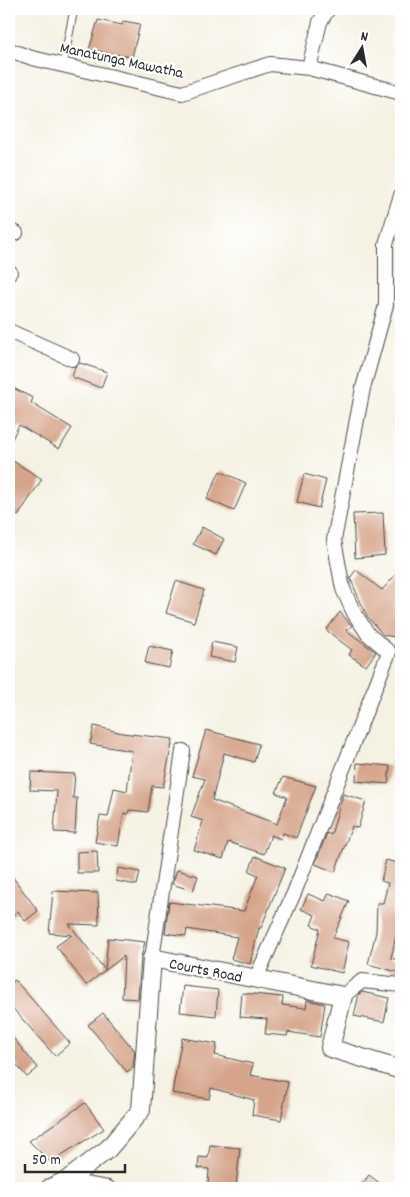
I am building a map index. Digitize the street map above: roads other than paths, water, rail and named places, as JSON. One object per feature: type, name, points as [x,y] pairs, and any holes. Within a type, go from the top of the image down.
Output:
[{"type":"street","points":[[309,68],[320,22],[328,9]]},
{"type":"street","name":"Manatunga Mawatha","points":[[9,50],[63,65],[182,93],[270,64],[309,68],[401,93]]},
{"type":"street","points":[[256,978],[294,893],[389,652],[368,634],[354,613],[343,588],[334,540],[363,388],[386,305],[386,244],[396,229],[401,195]]},
{"type":"street","points":[[9,331],[72,359]]},
{"type":"street","points":[[152,958],[183,751]]},
{"type":"street","name":"Courts Road","points":[[58,1185],[108,1149],[141,1110],[152,958],[343,996]]},
{"type":"street","points":[[401,985],[362,981],[343,996],[330,1048],[401,1070]]},
{"type":"street","points":[[58,1185],[108,1188]]},
{"type":"lane","points":[[63,65],[74,9]]}]
